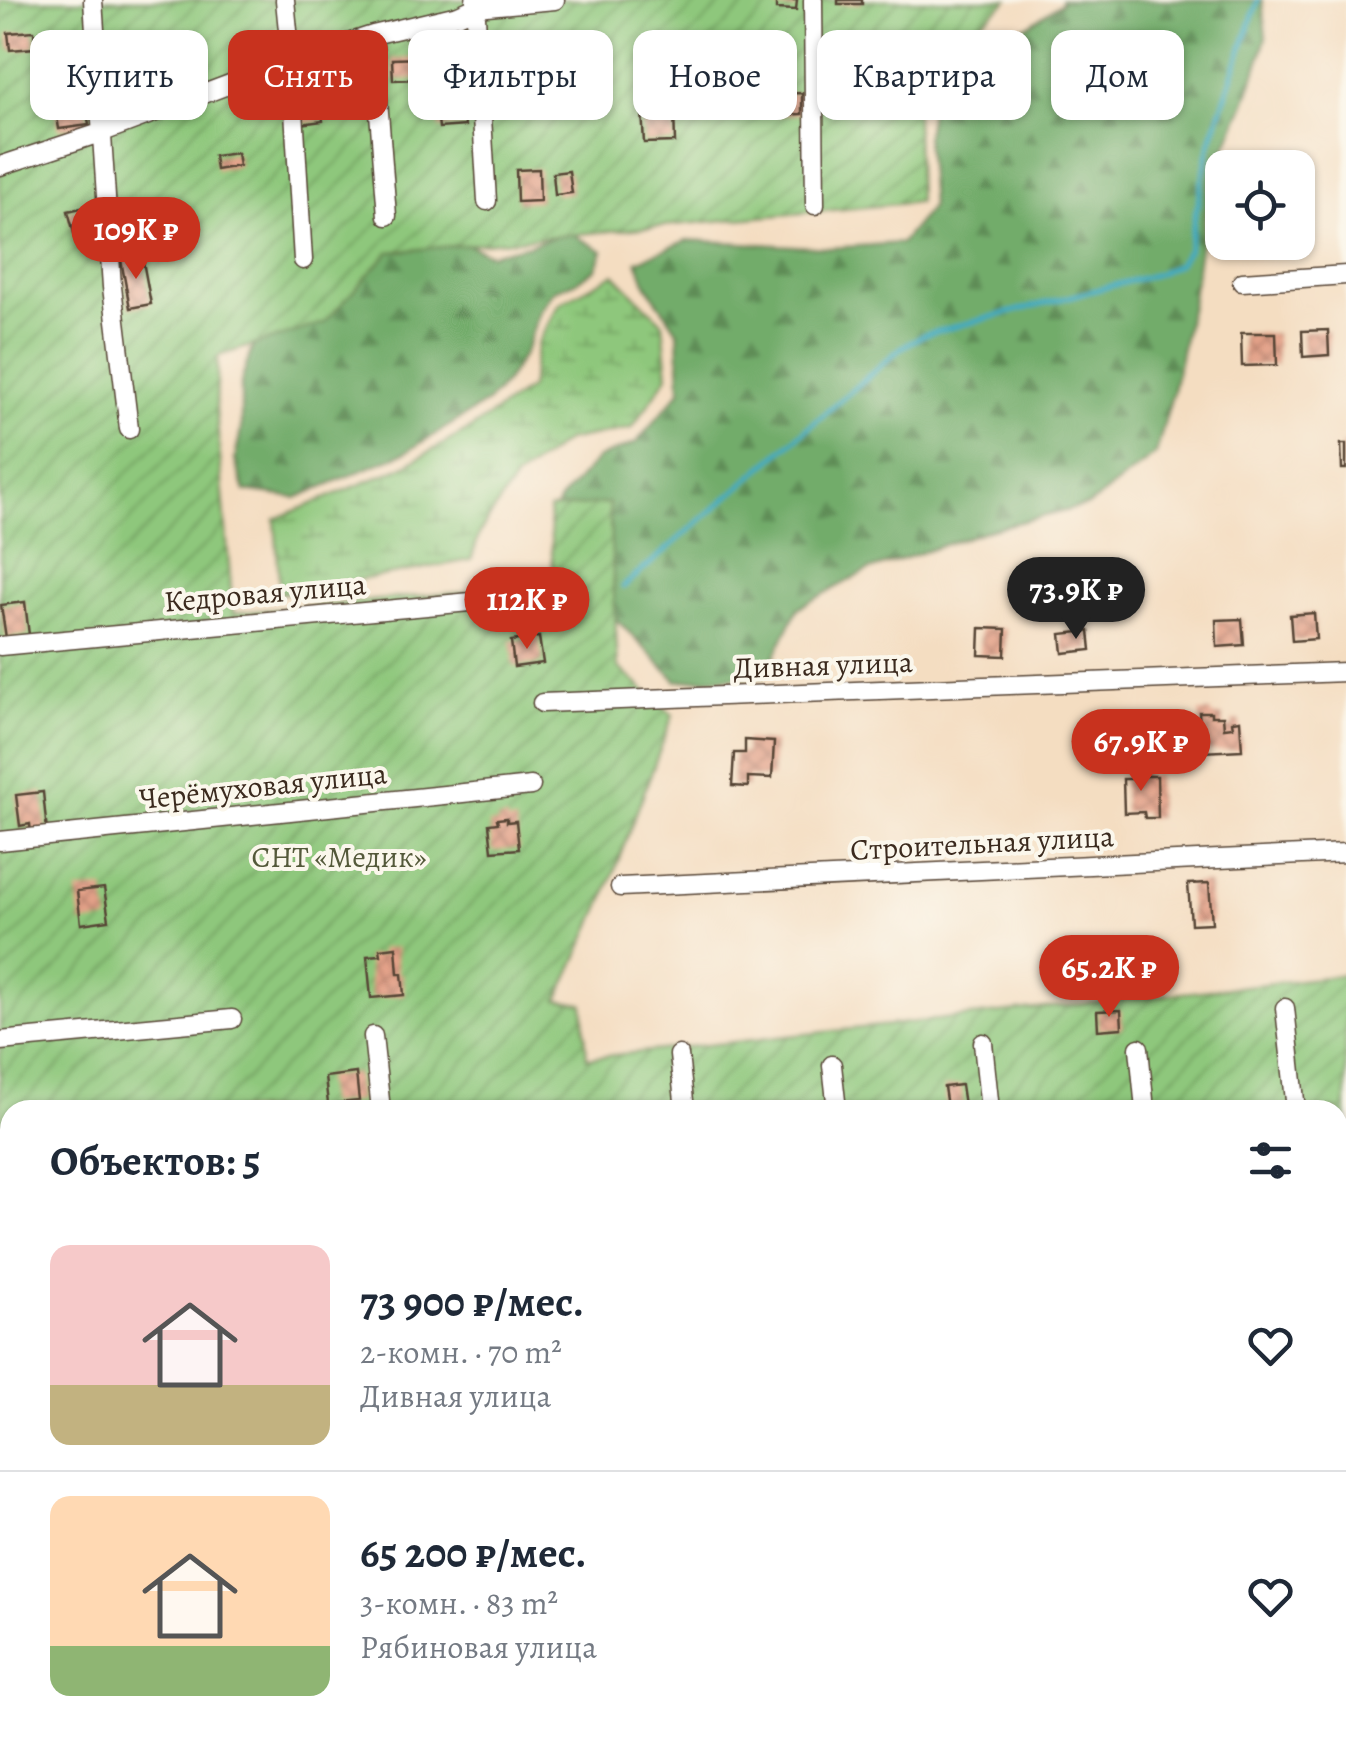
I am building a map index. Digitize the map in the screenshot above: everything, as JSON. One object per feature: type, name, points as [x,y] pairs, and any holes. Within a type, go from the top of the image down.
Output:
[{"type":"street","points":[[93,0],[112,287],[128,429]]},
{"type":"street","points":[[285,0],[288,30]]},
{"type":"street","points":[[388,31],[458,15],[476,4],[555,0]]},
{"type":"street","points":[[813,0],[816,205]]},
{"type":"street","points":[[476,4],[486,201]]},
{"type":"street","points":[[0,166],[228,84]]},
{"type":"street","points":[[295,120],[303,260]]},
{"type":"street","points":[[380,120],[387,216]]},
{"type":"street","points":[[1242,282],[1346,276]]},
{"type":"street","name":"Кедровая улица","points":[[0,646],[535,596]]},
{"type":"street","name":"Дивная улица","points":[[542,704],[1346,672]]},
{"type":"street","name":"Черёмуховая улица","points":[[0,841],[531,786]]},
{"type":"street","name":"Строительная улица","points":[[620,888],[1346,853]]},
{"type":"street","points":[[1285,1008],[1295,1100]]},
{"type":"street","points":[[0,1040],[232,1019]]},
{"type":"street","points":[[374,1036],[380,1100]]},
{"type":"street","points":[[983,1043],[989,1100]]},
{"type":"street","points":[[1138,1048],[1144,1100]]},
{"type":"street","points":[[678,1055],[684,1100]]},
{"type":"street","points":[[832,1065],[836,1100]]},
{"type":"green space","name":"СНТ «Медик»","points":[[0,0],[1008,0],[973,30],[817,30],[817,120],[916,120],[918,202],[389,252],[324,323],[218,356],[216,409],[233,613],[554,584],[549,509],[609,503],[618,667],[673,715],[603,901],[558,1000],[583,1004],[587,1058],[1346,975],[1346,1100],[0,1100]]},
{"type":"green space","points":[[1262,0],[1266,38],[1249,93],[1225,150],[1205,150],[1205,217],[1192,299],[1156,454],[1089,505],[991,529],[867,571],[798,608],[765,676],[677,681],[597,600],[549,524],[560,500],[598,458],[636,443],[680,391],[678,332],[647,286],[637,261],[687,240],[830,248],[901,243],[931,207],[929,120],[1031,120],[1031,30],[1017,30],[1061,3]]},
{"type":"green space","points":[[569,232],[603,251],[596,269],[554,290],[540,310],[526,350],[488,402],[406,452],[296,498],[245,491],[235,460],[241,429],[241,382],[252,348],[316,282],[379,235],[456,240],[490,254]]},
{"type":"green space","points":[[614,274],[663,323],[668,376],[632,428],[566,441],[515,479],[480,532],[471,560],[280,594],[275,519],[400,468],[470,429],[530,388],[538,342],[560,303]]},
{"type":"building","points":[[776,0],[797,0],[796,10],[776,9]]},
{"type":"building","points":[[838,0],[862,0],[862,4],[838,4]]},
{"type":"building","points":[[30,31],[30,48],[10,50],[8,33]]},
{"type":"building","points":[[408,58],[408,80],[393,80],[392,59]]},
{"type":"building","points":[[797,93],[802,93],[802,114],[797,114]]},
{"type":"building","points":[[58,120],[88,120],[89,125],[59,129]]},
{"type":"building","points":[[438,120],[465,120],[465,126],[439,128]]},
{"type":"building","points":[[643,120],[674,120],[675,142],[644,143]]},
{"type":"building","points":[[237,153],[239,166],[216,170],[214,156]]},
{"type":"building","points":[[539,169],[540,201],[517,202],[516,170]]},
{"type":"building","points":[[569,171],[572,193],[555,195],[553,173]]},
{"type":"building","points":[[90,206],[96,227],[74,233],[68,211]]},
{"type":"building","points":[[142,256],[151,304],[130,308],[121,260]]},
{"type":"building","points":[[1328,330],[1329,355],[1303,357],[1302,331]]},
{"type":"building","points":[[1241,333],[1276,333],[1277,365],[1242,366]]},
{"type":"building","points":[[1341,444],[1346,444],[1346,469],[1342,469]]},
{"type":"building","points":[[25,602],[29,635],[6,638],[1,605]]},
{"type":"building","points":[[1314,613],[1316,639],[1292,641],[1290,615]]},
{"type":"building","points":[[1242,619],[1244,645],[1217,647],[1216,620]]},
{"type":"building","points":[[980,628],[1006,629],[1005,656],[979,655]]},
{"type":"building","points":[[1089,631],[1091,650],[1063,653],[1061,634]]},
{"type":"building","points":[[539,637],[543,663],[514,667],[511,641]]},
{"type":"building","points":[[1199,712],[1223,716],[1224,728],[1233,727],[1232,721],[1240,720],[1242,750],[1202,752]]},
{"type":"building","points":[[745,740],[774,742],[772,778],[748,777],[748,787],[732,786],[734,753],[745,753]]},
{"type":"building","points":[[1145,766],[1145,776],[1157,776],[1158,818],[1145,818],[1144,812],[1124,813],[1123,779],[1133,779],[1133,767]]},
{"type":"building","points":[[43,792],[47,832],[31,833],[30,824],[20,826],[16,795]]},
{"type":"building","points":[[507,818],[507,822],[516,821],[519,849],[492,851],[489,824]]},
{"type":"building","points":[[1209,883],[1212,923],[1191,924],[1188,884]]},
{"type":"building","points":[[104,888],[109,920],[81,924],[77,891]]},
{"type":"building","points":[[396,947],[404,995],[371,998],[367,956],[381,955],[380,949]]},
{"type":"building","points":[[1121,1010],[1122,1028],[1098,1030],[1097,1011]]},
{"type":"building","points":[[356,1073],[359,1100],[328,1100],[325,1077]]},
{"type":"building","points":[[961,1085],[963,1100],[946,1100],[944,1087]]},
{"type":"waterway","points":[[623,587],[901,348],[923,335],[1157,274],[1178,264],[1188,250],[1210,143],[1258,0]]}]
